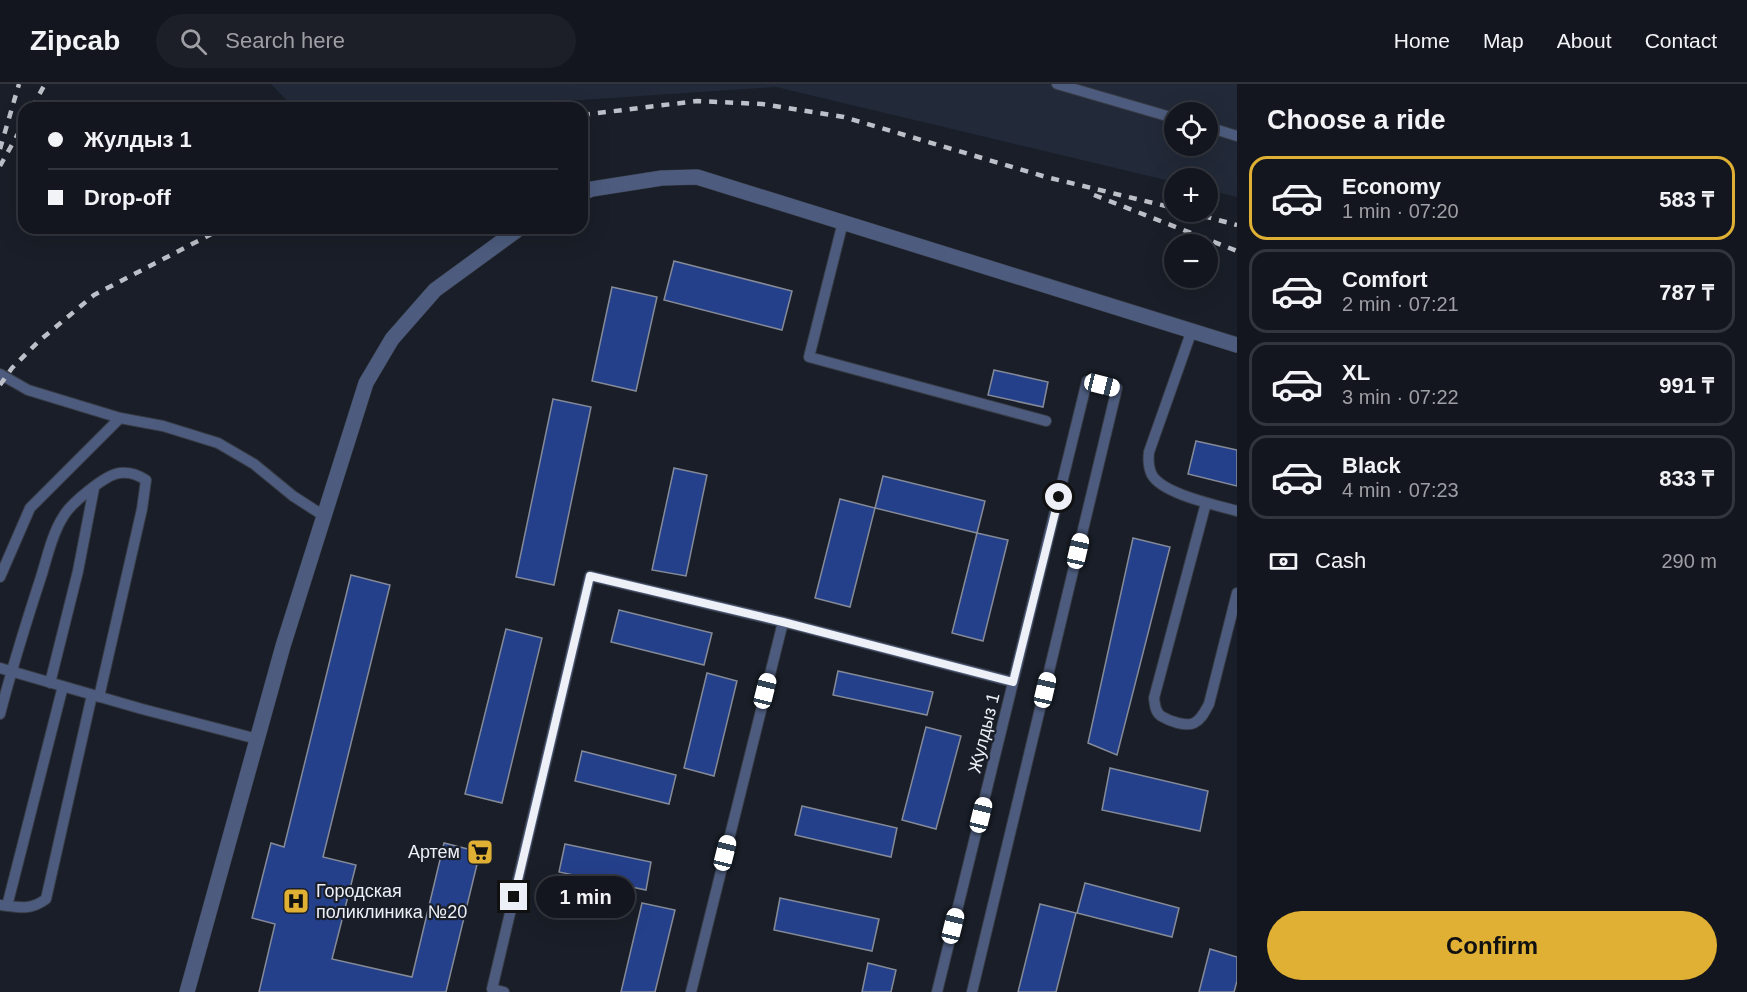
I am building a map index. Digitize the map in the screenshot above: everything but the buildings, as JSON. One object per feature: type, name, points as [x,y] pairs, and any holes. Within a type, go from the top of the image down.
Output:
[{"type":"street","points":[[588,191],[662,178],[697,177],[1037,285],[1237,345]]},
{"type":"street","points":[[187,992],[283,646],[366,383],[392,339],[435,290],[512,234]]},
{"type":"lane","points":[[1057,84],[1164,115]]},
{"type":"lane","points":[[1218,130],[1237,136]]},
{"type":"lane","points":[[843,222],[809,357],[1046,421]]},
{"type":"lane","points":[[1192,330],[1149,452],[1148,465],[1153,476],[1169,488],[1206,503],[1237,511]]},
{"type":"lane","points":[[0,375],[28,390],[120,418],[163,426],[218,443],[254,464],[293,496],[324,516]]},
{"type":"lane","name":"Жулдыз 1","points":[[937,992],[1088,381],[1117,388],[972,992]]},
{"type":"lane","points":[[0,578],[30,508],[120,418]]},
{"type":"lane","points":[[0,714],[5,670],[63,516],[78,500],[118,473],[136,473],[146,480],[142,508],[46,899],[37,906],[26,908],[4,905],[63,686]]},
{"type":"lane","points":[[50,683],[78,571],[94,488]]},
{"type":"lane","points":[[1206,503],[1154,698],[1160,716],[1185,725],[1194,723],[1203,716],[1209,704],[1237,593]]},
{"type":"lane","points":[[504,992],[492,989],[590,576],[783,622],[1013,682]]},
{"type":"lane","points":[[691,992],[783,622]]},
{"type":"lane","points":[[5,670],[257,739]]},
{"type":"shaded area","points":[[271,84],[1237,84],[1237,197],[1218,192],[1218,168],[1164,168],[1164,180],[776,87],[552,102],[288,102]]},
{"type":"railway","points":[[0,149],[19,84]]},
{"type":"railway","points":[[35,102],[45,84]]},
{"type":"railway","points":[[588,114],[697,101],[762,104],[844,117],[1046,177],[1164,206]]},
{"type":"railway","points":[[0,166],[18,134]]},
{"type":"railway","points":[[1094,195],[1237,251]]},
{"type":"railway","points":[[1218,220],[1237,225]]},
{"type":"railway","points":[[0,385],[12,368],[39,341],[94,295],[211,234]]},
{"type":"place","name":"Артем","points":[[480,852]]},
{"type":"place","name":"Городская поликлиника №20","points":[[296,901]]},
{"type":"route","points":[[514,897],[590,576],[783,622],[1013,682],[1059,497]]}]
